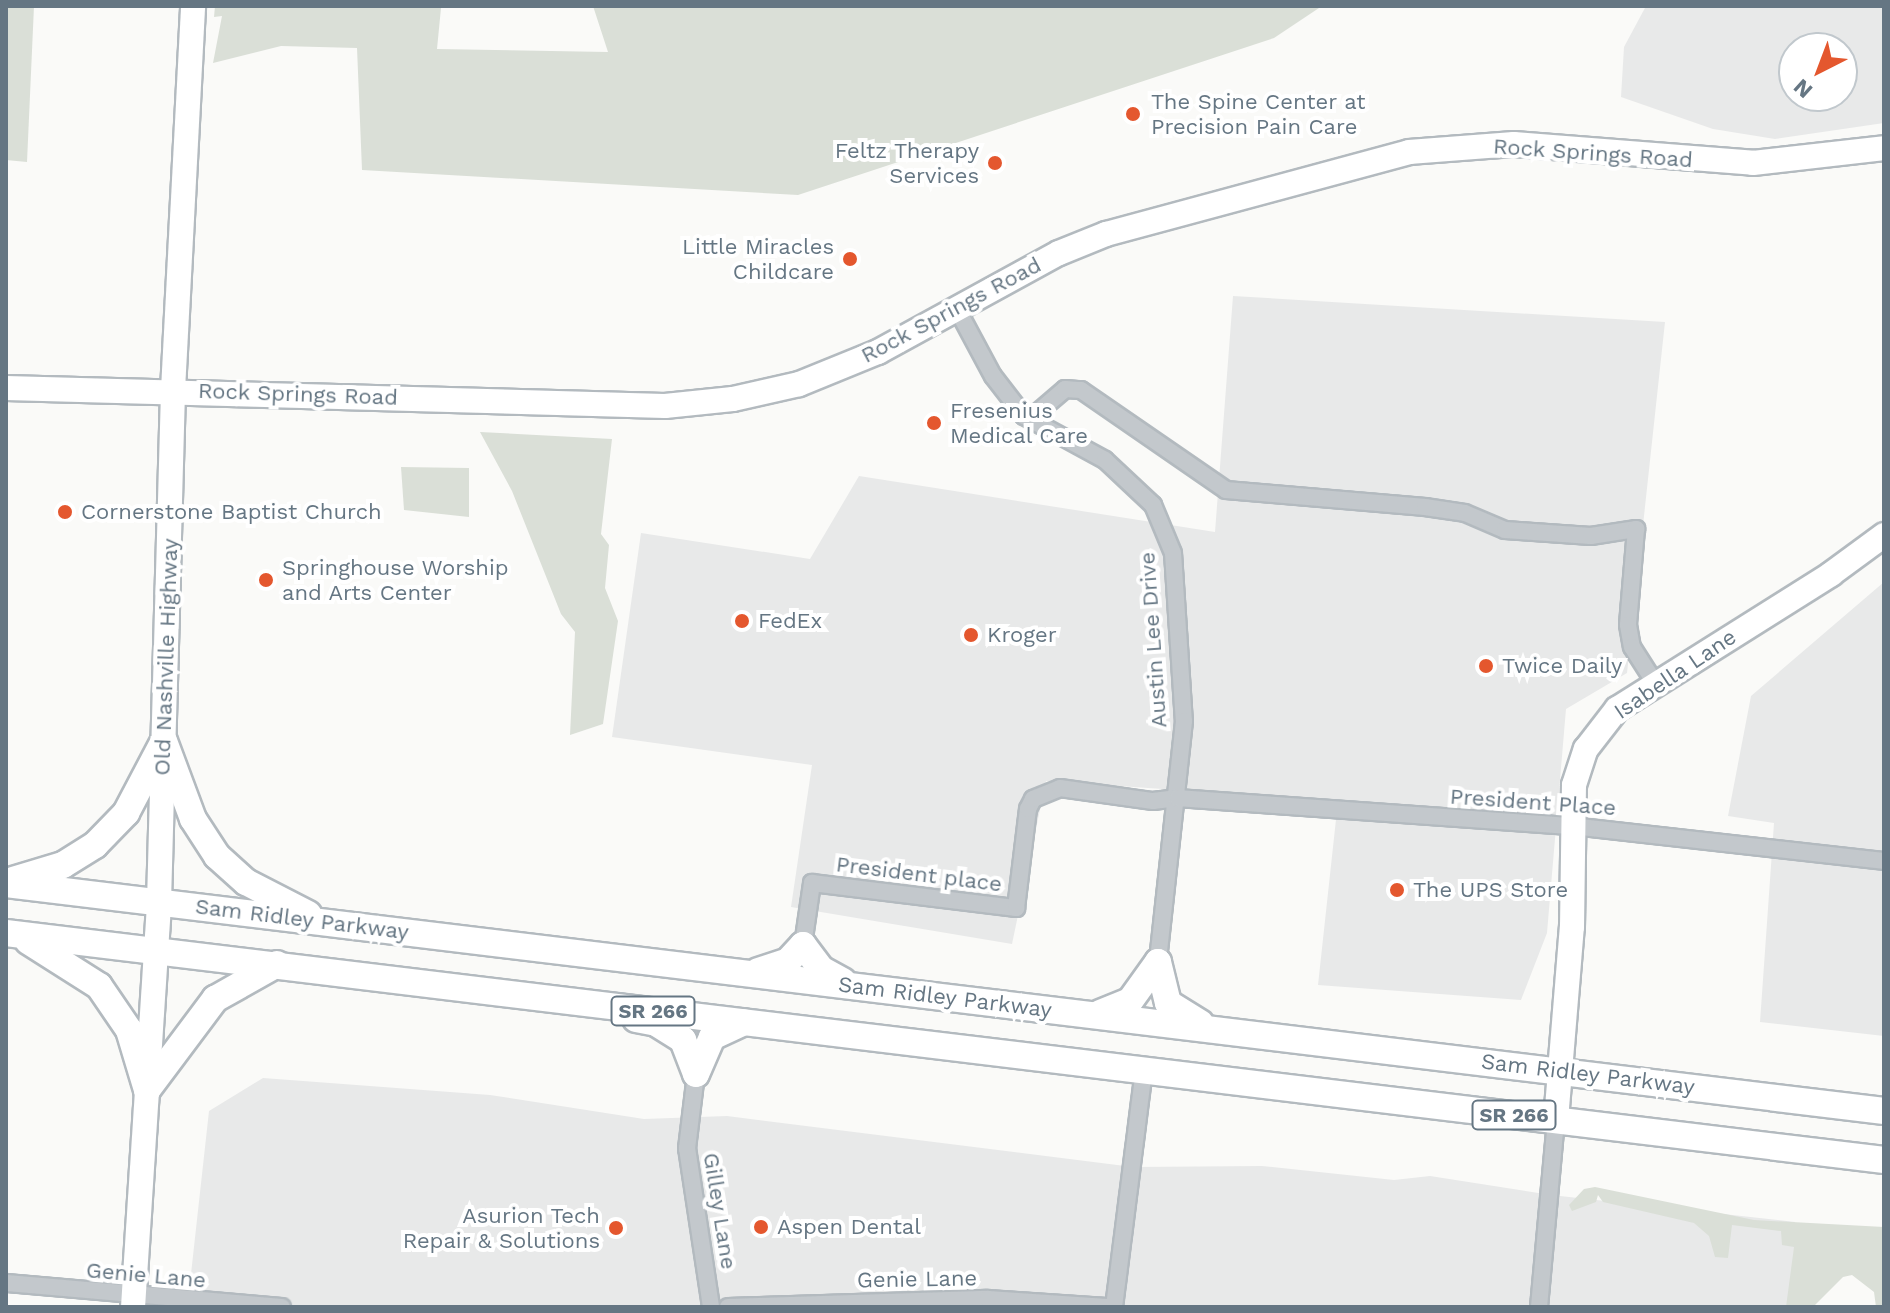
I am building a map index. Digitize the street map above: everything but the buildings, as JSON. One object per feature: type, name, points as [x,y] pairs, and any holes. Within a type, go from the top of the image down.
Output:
[{"type":"main road","points":[[6,883],[63,865],[95,845],[126,813],[164,741]]},
{"type":"main road","points":[[164,741],[193,819],[217,856],[246,882],[322,921]]},
{"type":"main road","name":"Sam Ridley Parkway","points":[[6,883],[1560,1071],[1884,1106]]},
{"type":"main road","points":[[10,934],[99,986],[129,1030],[147,1090]]},
{"type":"main road","name":"SR 266","points":[[10,934],[155,949],[1884,1160]]},
{"type":"main road","points":[[747,974],[780,965],[803,945],[821,969],[852,985]]},
{"type":"main road","points":[[1094,1014],[1130,1001],[1158,962]]},
{"type":"main road","points":[[1158,962],[1168,1003],[1210,1028]]},
{"type":"main road","points":[[147,1090],[215,999],[277,964]]},
{"type":"main road","points":[[584,1002],[656,1023],[683,1040],[696,1074]]},
{"type":"main road","points":[[696,1074],[712,1037],[744,1022]]},
{"type":"street","name":"Old Nashville Highway","points":[[133,1302],[159,902],[173,390],[193,6]]},
{"type":"street","name":"Rock Springs Road","points":[[6,388],[173,390],[665,406],[733,399],[799,384],[878,352],[1059,253],[1106,234],[1409,152],[1514,144],[1753,163],[1884,148]]},
{"type":"street","name":"Austin Lee Drive","points":[[957,309],[993,376],[1030,419],[1105,460],[1153,505],[1173,553],[1184,721],[1158,962]]},
{"type":"street","points":[[1030,419],[1065,389],[1081,390],[1226,490],[1425,507],[1465,513],[1505,530],[1591,536],[1636,529],[1628,625],[1632,647],[1655,683]]},
{"type":"street","name":"Isabella Lane","points":[[1556,1120],[1572,927],[1574,785],[1593,739],[1617,709],[1831,574],[1884,535]]},
{"type":"street","name":"President place","points":[[803,945],[812,883],[1016,908],[1028,809],[1046,790],[1153,801],[1178,798]]},
{"type":"street","name":"President Place","points":[[1178,798],[1572,826],[1884,861]]},
{"type":"street","points":[[1114,1307],[1144,1069]]},
{"type":"street","name":"Gilley Lane","points":[[696,1074],[687,1148],[711,1307]]},
{"type":"street","points":[[1539,1307],[1556,1120]]},
{"type":"street","name":"Genie Lane","points":[[6,1283],[133,1302],[282,1307]]},
{"type":"street","name":"Genie Lane","points":[[728,1307],[988,1299],[1107,1307]]},
{"type":"shaded area","points":[[6,6],[34,6],[27,162],[6,160]]},
{"type":"shaded area","points":[[215,6],[462,6],[441,8],[437,49],[608,52],[593,6],[1322,6],[1274,38],[798,195],[362,170],[357,48],[281,46],[213,63],[222,16],[214,17]]},
{"type":"shaded area","points":[[1646,6],[1884,6],[1884,123],[1775,139],[1713,129],[1621,97],[1624,47]]},
{"type":"shaded area","points":[[1233,296],[1665,322],[1627,673],[1566,709],[1547,933],[1521,1000],[1318,985],[1338,801],[1046,781],[1012,944],[791,907],[812,765],[612,737],[641,533],[810,559],[859,476],[1215,532]]},
{"type":"shaded area","points":[[480,432],[612,439],[601,534],[609,545],[605,588],[618,621],[603,724],[570,735],[575,632],[561,614],[512,491]]},
{"type":"shaded area","points":[[401,467],[469,468],[469,517],[404,510]]},
{"type":"shaded area","points":[[1884,582],[1884,1036],[1760,1022],[1774,823],[1728,816],[1751,696]]},
{"type":"shaded area","points":[[263,1078],[490,1095],[644,1119],[727,1116],[1133,1167],[1262,1166],[1394,1180],[1430,1176],[1551,1195],[1795,1222],[1792,1307],[133,1307],[133,1297],[188,1301],[209,1111]]},
{"type":"shaded area","points":[[1595,1187],[1754,1220],[1884,1227],[1884,1307],[1876,1307],[1874,1292],[1852,1275],[1843,1277],[1813,1307],[1786,1307],[1794,1247],[1782,1245],[1781,1231],[1732,1225],[1728,1258],[1715,1257],[1709,1236],[1694,1223],[1603,1202],[1598,1195],[1596,1202],[1572,1211],[1569,1205],[1584,1189]]},
{"type":"place","name":"The Spine Center at Precision Pain Care","points":[[1133,114]]},
{"type":"place","name":"Feltz Therapy Services","points":[[995,163]]},
{"type":"place","name":"Little Miracles Childcare","points":[[850,259]]},
{"type":"place","name":"Fresenius Medical Care","points":[[934,423]]},
{"type":"place","name":"Cornerstone Baptist Church","points":[[65,512]]},
{"type":"place","name":"Springhouse Worship and Arts Center","points":[[266,580]]},
{"type":"place","name":"FedEx","points":[[742,621]]},
{"type":"place","name":"Kroger","points":[[971,635]]},
{"type":"place","name":"Twice Daily","points":[[1486,666]]},
{"type":"place","name":"The UPS Store","points":[[1397,890]]},
{"type":"place","name":"Aspen Dental","points":[[761,1227]]},
{"type":"place","name":"Asurion Tech Repair & Solutions","points":[[616,1228]]}]
